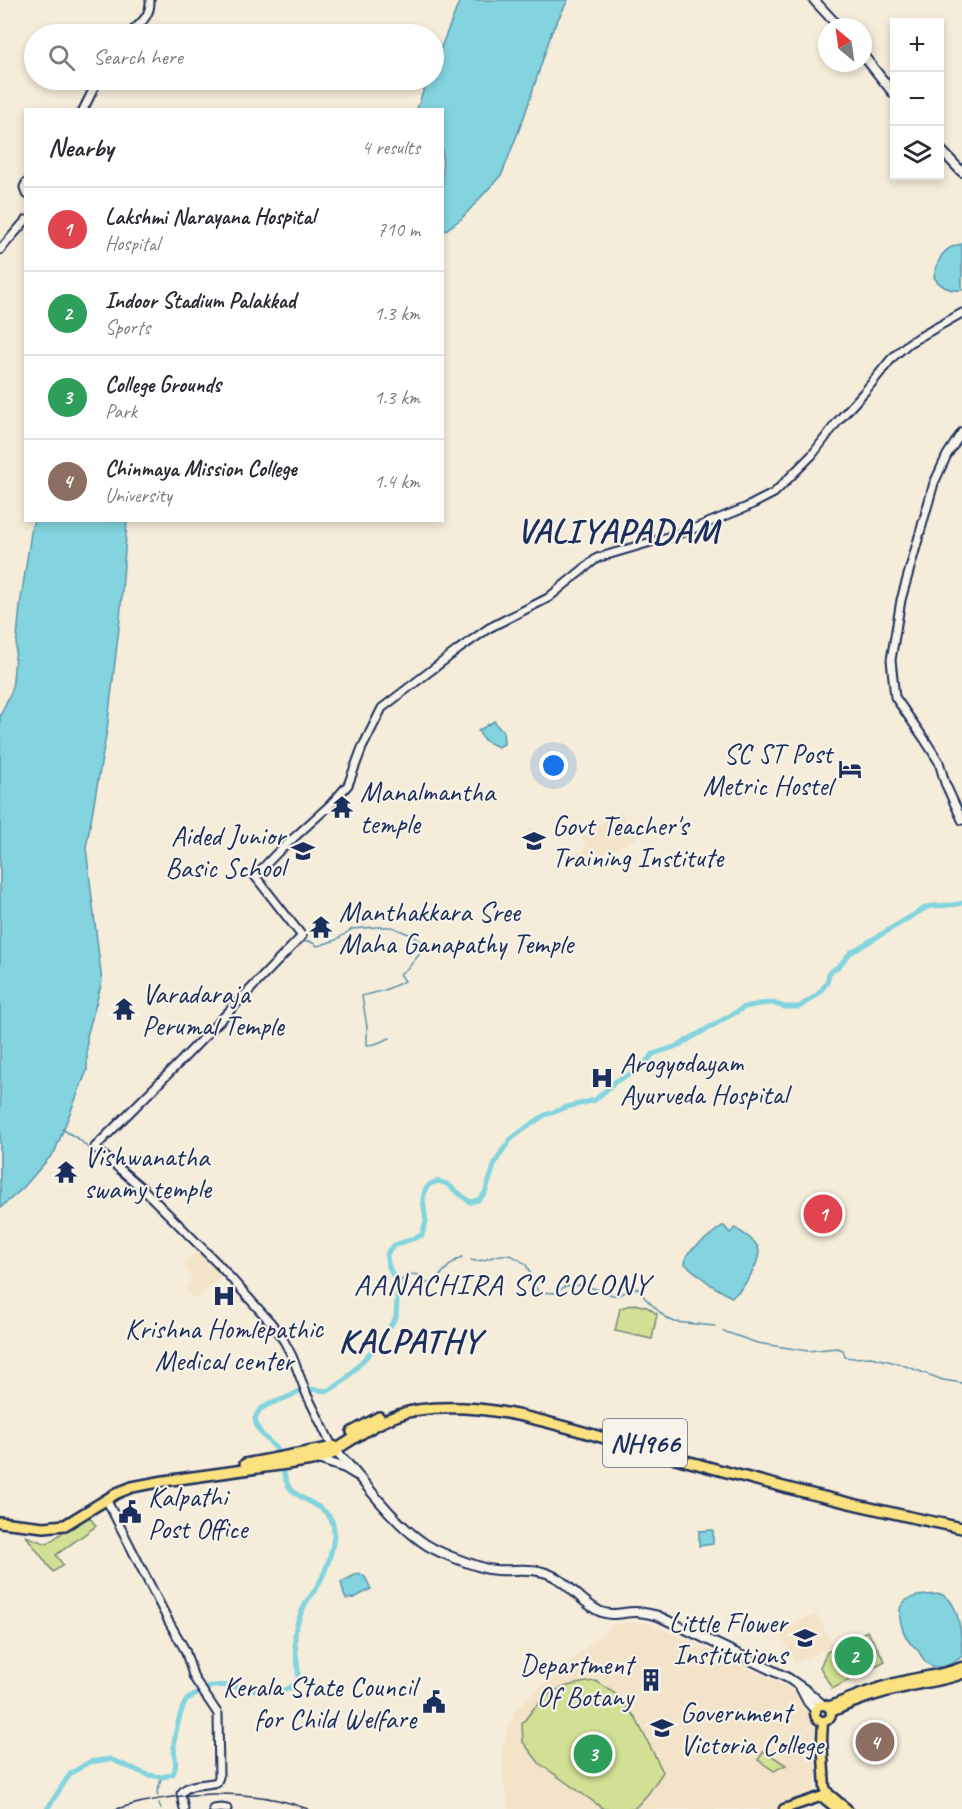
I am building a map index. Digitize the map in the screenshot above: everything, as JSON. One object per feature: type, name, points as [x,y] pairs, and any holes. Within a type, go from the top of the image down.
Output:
[{"type":"highway","name":"NH966","points":[[39,1526],[69,1520],[115,1490],[128,1485],[189,1472],[333,1449],[366,1423],[390,1411],[443,1403],[488,1406],[552,1417],[876,1503],[962,1522]]},
{"type":"highway","name":"NH966","points":[[0,1522],[44,1527],[70,1523],[124,1489],[147,1483],[318,1459],[379,1423],[407,1412],[442,1408],[500,1412],[542,1420],[705,1466],[900,1515],[962,1528]]},
{"type":"main road","points":[[814,0],[831,18]]},
{"type":"main road","points":[[872,67],[890,89]]},
{"type":"main road","points":[[944,154],[962,172]]},
{"type":"main road","points":[[333,1449],[394,1516],[422,1542],[486,1569],[529,1569],[546,1572],[601,1612],[613,1615],[635,1612],[658,1616],[788,1678],[799,1686],[823,1713]]},
{"type":"main road","points":[[318,1459],[345,1468],[361,1478]]},
{"type":"main road","points":[[823,1713],[874,1689],[929,1675],[952,1672],[962,1667]]},
{"type":"main road","points":[[823,1713],[874,1695],[962,1674]]},
{"type":"main road","points":[[823,1713],[818,1733],[825,1796],[837,1809]]},
{"type":"main road","points":[[784,1809],[825,1796],[847,1809]]},
{"type":"street","points":[[138,24],[151,10],[150,0]]},
{"type":"street","points":[[84,108],[93,90]]},
{"type":"street","points":[[0,250],[24,222]]},
{"type":"street","points":[[333,1449],[307,1395],[292,1356],[272,1324],[220,1266],[142,1188],[95,1147],[302,936],[255,876],[283,846],[330,805],[348,785],[362,748],[382,708],[489,628],[548,598],[597,558],[688,531],[738,512],[774,493],[812,455],[892,358],[909,343],[962,313]]},
{"type":"street","points":[[962,432],[947,455],[934,483],[901,600],[891,660],[894,697],[939,762],[945,783],[962,820]]},
{"type":"street","points":[[106,1499],[185,1650],[194,1678],[218,1714],[219,1777],[214,1784],[189,1786],[184,1789],[182,1796],[184,1809]]},
{"type":"street","points":[[213,1809],[227,1809]]},
{"type":"shaded area","points":[[622,812],[636,838],[580,867],[574,855],[587,848],[582,837],[596,829],[595,826]]},
{"type":"shaded area","name":"Govt Teacher's Training Institute","points":[[531,828],[535,829],[542,842],[543,848],[537,852],[535,847],[531,849],[526,840],[527,831]]},
{"type":"shaded area","name":"Aided Junior Basic School","points":[[303,837],[316,852],[303,865],[289,850]]},
{"type":"shaded area","points":[[196,1253],[201,1254],[222,1275],[197,1299],[186,1289],[192,1279],[184,1264]]},
{"type":"shaded area","name":"Little Flower Institutions","points":[[816,1614],[833,1645],[796,1664],[778,1631]]},
{"type":"shaded area","name":"Government Victoria College","points":[[645,1622],[787,1687],[804,1697],[813,1706],[819,1773],[812,1793],[778,1809],[509,1809],[503,1777],[502,1748],[515,1709],[614,1624]]},
{"type":"green space","points":[[634,1304],[647,1307],[657,1314],[652,1339],[615,1331],[620,1308]]},
{"type":"green space","points":[[87,1514],[96,1526],[56,1555],[63,1565],[53,1572],[26,1536],[47,1544]]},
{"type":"green space","points":[[867,1631],[885,1661],[832,1689],[820,1667],[827,1652]]},
{"type":"green space","points":[[596,1681],[617,1695],[635,1717],[663,1772],[634,1809],[604,1809],[540,1764],[523,1742],[522,1724],[545,1697],[561,1688]]},
{"type":"green space","points":[[764,1751],[786,1765],[774,1771],[758,1760]]},
{"type":"water","points":[[460,0],[568,0],[552,31],[525,114],[502,174],[461,219],[444,231],[444,108],[417,108],[424,90],[444,90],[444,40]]},
{"type":"water","points":[[962,244],[962,290],[954,290],[943,286],[934,277],[939,259],[945,251]]},
{"type":"water","points":[[34,522],[127,522],[120,619],[107,730],[86,848],[102,982],[87,1036],[87,1070],[55,1151],[23,1188],[0,1208],[0,716],[12,690],[20,606]]},
{"type":"water","points":[[494,721],[503,730],[504,744],[498,747],[484,740],[478,731]]},
{"type":"water","points":[[722,1226],[730,1233],[735,1228],[748,1236],[758,1247],[759,1253],[750,1275],[741,1289],[731,1297],[711,1285],[685,1264],[689,1252]]},
{"type":"water","points":[[713,1530],[713,1544],[699,1546],[699,1531]]},
{"type":"water","points":[[359,1573],[365,1577],[371,1589],[354,1598],[346,1599],[341,1582]]},
{"type":"water","points":[[940,1594],[947,1597],[956,1611],[962,1656],[949,1665],[934,1667],[924,1660],[910,1643],[903,1629],[900,1612],[903,1603],[911,1598]]},
{"type":"waterway","points":[[309,1389],[328,1391],[344,1381],[380,1342],[396,1317],[398,1283],[388,1263],[388,1253],[395,1245],[422,1235],[426,1221],[423,1199],[425,1190],[430,1184],[438,1181],[447,1184],[470,1202],[478,1200],[485,1193],[495,1163],[511,1139],[545,1115],[595,1100],[616,1081],[639,1070],[653,1054],[677,1046],[745,1007],[772,1003],[785,1007],[799,1007],[817,995],[827,983],[829,973],[850,953],[927,907],[962,903]]},
{"type":"waterway","points":[[283,960],[300,943],[309,941],[318,946],[336,940],[352,929],[392,927],[427,945],[409,967],[400,974],[405,981],[385,990],[362,996],[367,1027],[367,1045],[390,1038]]},
{"type":"waterway","points":[[219,1027],[251,994]]},
{"type":"waterway","points":[[183,1063],[192,1054]]},
{"type":"waterway","points":[[62,1129],[91,1149]]},
{"type":"waterway","points":[[471,1260],[477,1261],[499,1255],[518,1259],[526,1265],[539,1292],[556,1293],[565,1286],[584,1285],[612,1295],[619,1295],[633,1288],[640,1289],[644,1297],[666,1318],[675,1322],[715,1326]]},
{"type":"waterway","points":[[398,1283],[409,1274],[420,1275],[425,1283],[434,1283],[450,1265],[462,1257]]},
{"type":"waterway","points":[[723,1331],[757,1343],[808,1351],[837,1348],[843,1350],[845,1357],[871,1357],[900,1364],[943,1380],[962,1383]]},
{"type":"waterway","points":[[279,1453],[259,1430],[255,1418],[264,1407],[291,1396],[301,1389]]},
{"type":"waterway","points":[[207,1688],[228,1686],[282,1691],[292,1687],[298,1678],[296,1627],[301,1612],[321,1581],[328,1564],[333,1545],[334,1528],[332,1521],[323,1510],[289,1487],[283,1470]]},
{"type":"waterway","points":[[47,1809],[70,1774],[89,1762],[110,1759],[148,1775],[162,1777],[173,1774],[176,1764],[174,1742],[180,1715],[187,1700],[199,1693]]},
{"type":"waterway","points":[[158,1796],[157,1792],[162,1777]]},
{"type":"waterway","points":[[159,1803],[161,1809]]},
{"type":"railway","points":[[116,1809],[163,1798],[212,1794],[262,1797],[308,1809]]},
{"type":"place","name":"SC ST Post Metric Hostel","points":[[850,769]]},
{"type":"place","name":"Manalmantha temple","points":[[342,807]]},
{"type":"place","name":"Govt Teacher's Training Institute","points":[[534,841]]},
{"type":"place","name":"Aided Junior Basic School","points":[[303,851]]},
{"type":"place","name":"Manthakkara Sree Maha Ganapathy Temple","points":[[321,927]]},
{"type":"place","name":"Varadaraja Perumal Temple","points":[[124,1009]]},
{"type":"place","name":"Arogyodayam Ayurveda Hospital","points":[[602,1078]]},
{"type":"place","name":"Vishwanatha swamy temple","points":[[66,1172]]},
{"type":"place","name":"Lakshmi Narayana Hospital","points":[[823,1214]]},
{"type":"place","name":"Krishna Homlepathic Medical center","points":[[224,1296]]},
{"type":"place","name":"Kalpathi Post Office","points":[[130,1512]]},
{"type":"place","name":"Little Flower Institutions","points":[[805,1638]]},
{"type":"place","name":"Indoor Stadium Palakkad","points":[[854,1656]]},
{"type":"place","name":"Department Of Botany","points":[[651,1680]]},
{"type":"place","name":"Kerala State Council for Child Welfare","points":[[434,1702]]},
{"type":"place","name":"Government Victoria College","points":[[662,1728]]},
{"type":"place","name":"Chinmaya Mission College","points":[[875,1742]]},
{"type":"place","name":"College Grounds","points":[[593,1754]]},
{"type":"district","name":"VALIYAPADAM","points":[[618,530]]},
{"type":"district","name":"AANACHIRA SC COLONY","points":[[502,1284]]},
{"type":"district","name":"KALPATHY","points":[[410,1340]]}]
